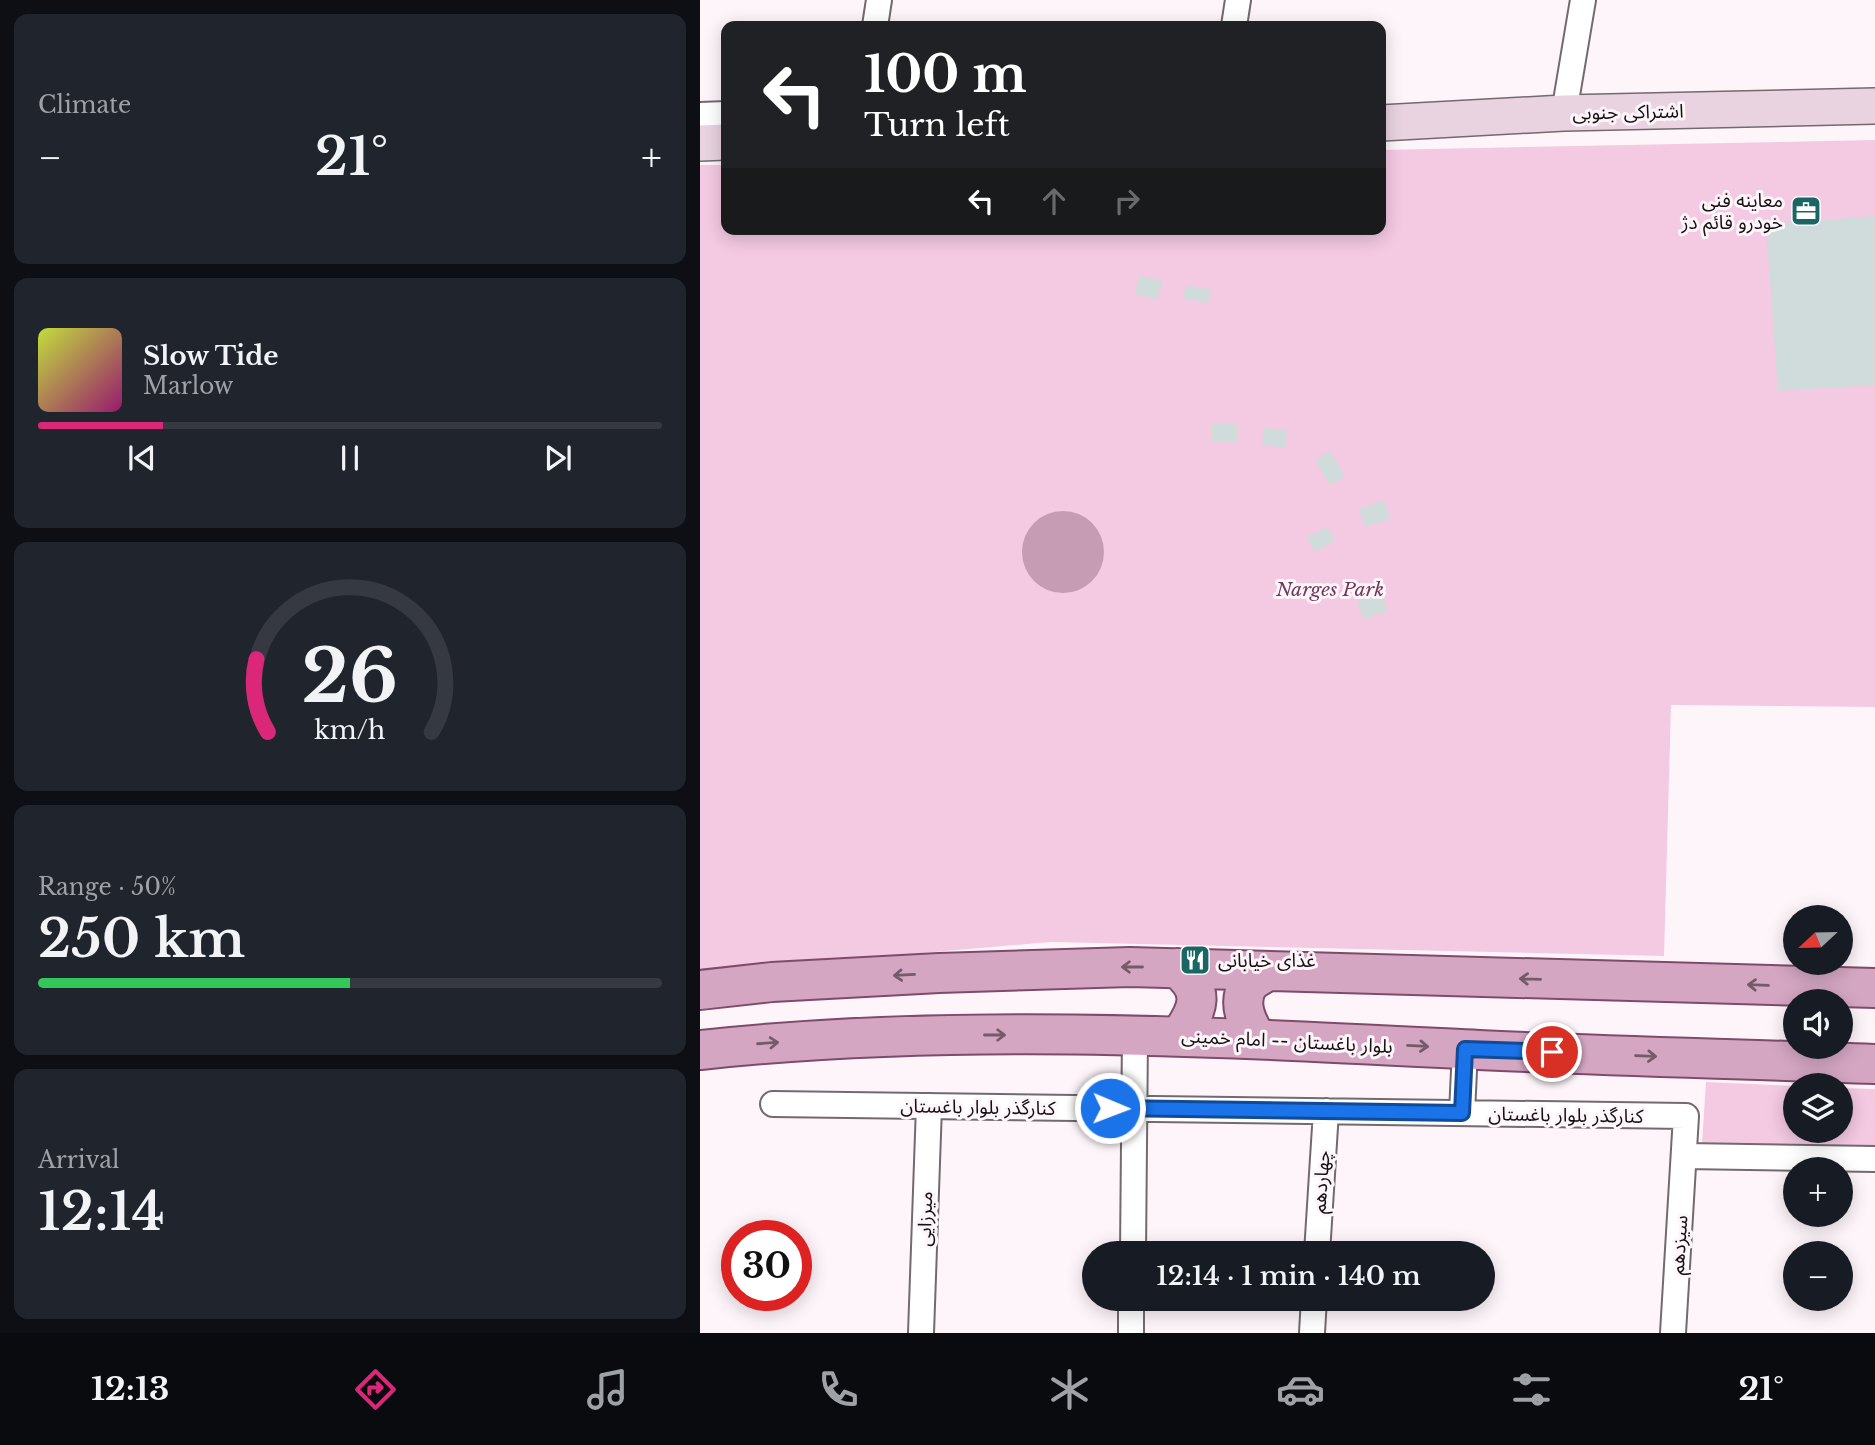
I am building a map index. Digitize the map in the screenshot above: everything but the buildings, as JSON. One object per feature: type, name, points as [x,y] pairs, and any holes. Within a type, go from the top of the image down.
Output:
[{"type":"main road","name":"اشتراکی جنوبی","points":[[1386,123],[1564,113],[1875,106]]},
{"type":"main road","points":[[700,143],[721,142]]},
{"type":"main road","points":[[700,162],[721,161]]},
{"type":"main road","points":[[700,990],[772,982],[939,972],[1130,967],[1875,988]]},
{"type":"main road","points":[[1177,968],[1190,979],[1197,990],[1196,1007],[1180,1036]]},
{"type":"main road","points":[[1257,1039],[1245,1021],[1243,1000],[1248,984],[1266,972]]},
{"type":"main road","name":"بلوار باغستان -- امام خمینی","points":[[700,1050],[766,1043],[931,1035],[1135,1034],[1875,1064]]},
{"type":"street","points":[[876,21],[879,0]]},
{"type":"street","points":[[1235,21],[1238,0]]},
{"type":"street","points":[[1564,113],[1583,0]]},
{"type":"street","points":[[700,115],[721,114]]},
{"type":"street","points":[[1133,1241],[1135,1034]]},
{"type":"street","points":[[1462,1113],[1465,1049]]},
{"type":"street","name":"کنارگذر بلوار باغستان","points":[[773,1104],[1686,1116]]},
{"type":"street","name":"میرزایی","points":[[921,1333],[929,1106]]},
{"type":"street","name":"چهاردهم","points":[[1318,1241],[1326,1111]]},
{"type":"street","name":"سیزدهم","points":[[1673,1333],[1686,1116]]},
{"type":"street","points":[[1685,1156],[1875,1159]]},
{"type":"street","points":[[1131,1333],[1132,1311]]},
{"type":"street","points":[[1312,1333],[1313,1311]]},
{"type":"green space","name":"Narges Park","points":[[1875,140],[1875,707],[1671,705],[1664,956],[1051,942],[700,972],[700,165],[721,165],[721,235],[1386,235],[1386,150]]},
{"type":"green space","points":[[1706,1082],[1783,1085],[1783,1143],[1853,1143],[1853,1088],[1875,1089],[1875,1147],[1702,1144]]},
{"type":"shaded area","points":[[1055,511],[1071,511],[1086,518],[1097,529],[1104,544],[1101,568],[1092,581],[1071,593],[1055,593],[1040,586],[1029,575],[1022,560],[1022,544],[1029,529],[1040,518]]},
{"type":"place","name":"معاینه فنی خودرو قائم دژ","points":[[1806,211]]},
{"type":"place","name":"غذای خیابانی","points":[[1195,960]]},
{"type":"route","points":[[1110,1108],[1462,1113],[1465,1049],[1552,1052]]}]
